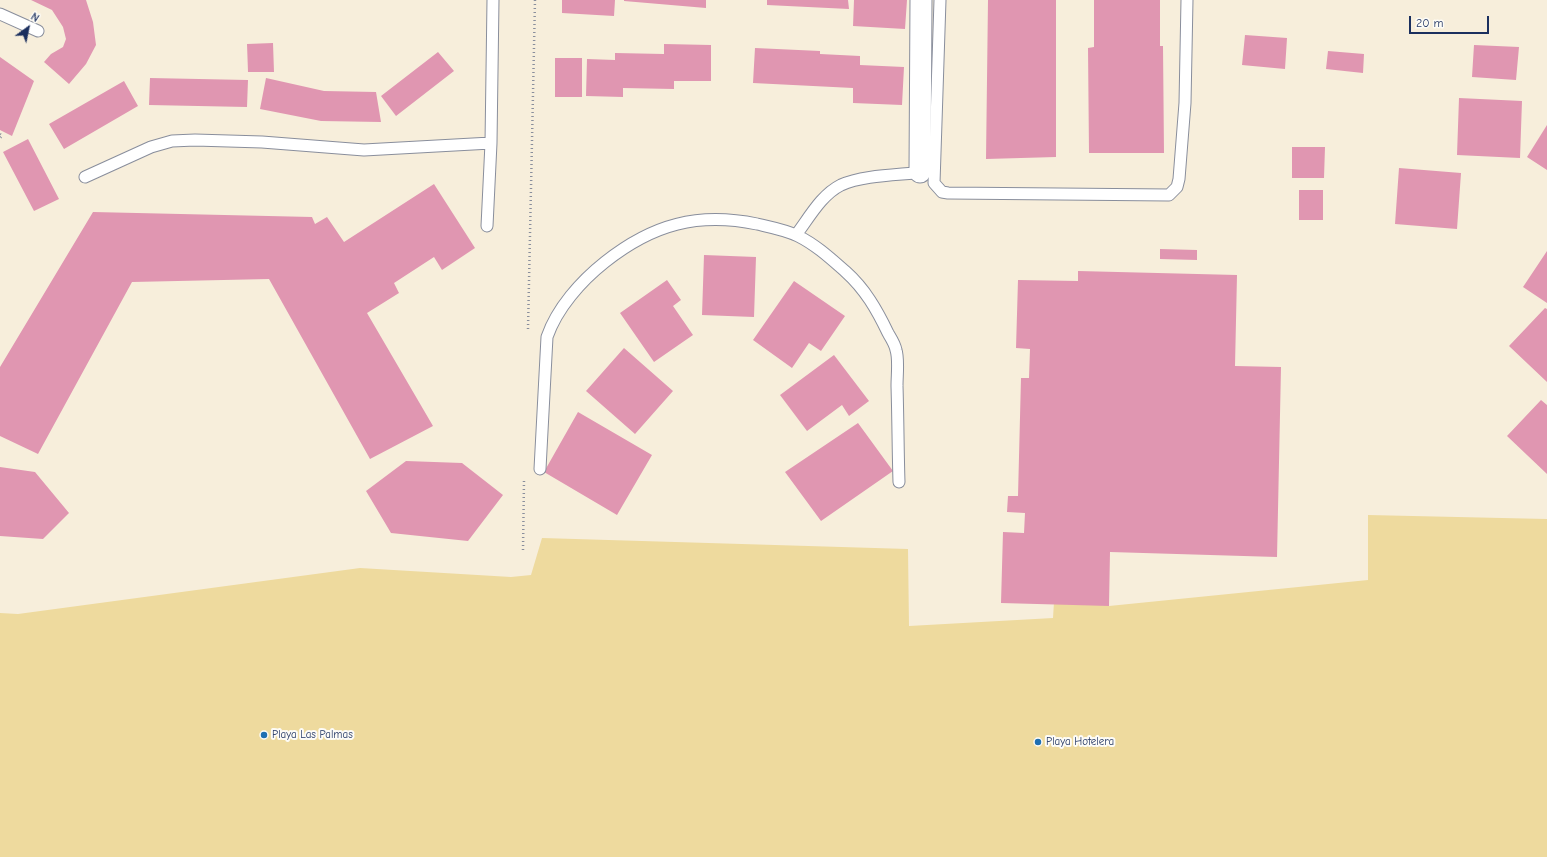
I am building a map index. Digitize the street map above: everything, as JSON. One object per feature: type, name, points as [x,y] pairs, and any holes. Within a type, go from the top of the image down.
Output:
[{"type":"street","points":[[921,0],[927,171]]},
{"type":"lane","points":[[486,226],[491,143],[493,0]]},
{"type":"lane","points":[[940,0],[927,171],[934,183],[942,192],[1168,195],[1177,187],[1179,179],[1185,103],[1187,0]]},
{"type":"lane","points":[[0,14],[38,31]]},
{"type":"lane","points":[[86,177],[151,147],[172,141],[195,140],[262,142],[364,150],[491,143]]},
{"type":"lane","points":[[796,235],[817,207],[827,196],[840,186],[854,180],[927,171]]},
{"type":"lane","points":[[540,469],[547,337],[551,326],[569,299],[591,273],[620,250],[648,234],[673,225],[707,219],[738,220],[768,226],[796,235],[817,247],[856,281],[881,317],[896,350],[899,482]]},
{"type":"path","points":[[528,335],[535,0]]},
{"type":"path","points":[[0,134],[2,136],[0,138]]},
{"type":"path","points":[[523,550],[524,478]]},
{"type":"sand","name":"Playa Hotelera","points":[[1368,515],[1547,519],[1547,857],[0,857],[0,613],[18,614],[360,568],[511,577],[531,575],[542,538],[908,549],[909,626],[1053,618],[1055,586],[1109,606],[1368,580]]},
{"type":"building","points":[[31,0],[86,0],[93,22],[96,45],[86,64],[69,84],[44,62],[51,54],[63,47],[66,39],[63,27],[52,10]]},
{"type":"building","points":[[562,0],[615,0],[614,16],[562,13]]},
{"type":"building","points":[[706,0],[706,8],[624,1]]},
{"type":"building","points":[[767,0],[848,0],[849,9],[767,5]]},
{"type":"building","points":[[854,0],[907,0],[905,29],[853,26]]},
{"type":"building","points":[[988,0],[1056,0],[1056,157],[986,159]]},
{"type":"building","points":[[1094,0],[1160,0],[1160,46],[1163,46],[1164,153],[1089,153],[1088,48],[1094,47]]},
{"type":"building","points":[[1245,35],[1287,38],[1285,69],[1242,65]]},
{"type":"building","points":[[273,43],[274,72],[248,72],[247,44]]},
{"type":"building","points":[[664,44],[711,45],[711,81],[674,81],[674,89],[623,88],[623,97],[586,96],[587,59],[615,60],[615,53],[664,54]]},
{"type":"building","points":[[1474,45],[1519,47],[1516,80],[1472,77]]},
{"type":"building","points":[[755,48],[820,51],[820,54],[860,56],[860,65],[904,67],[902,105],[853,103],[853,88],[753,83]]},
{"type":"building","points":[[1328,51],[1364,54],[1363,73],[1326,69]]},
{"type":"building","points":[[438,52],[454,71],[396,116],[381,96]]},
{"type":"building","points":[[0,57],[34,81],[12,136],[0,130]]},
{"type":"building","points":[[555,58],[582,58],[582,97],[555,97]]},
{"type":"building","points":[[150,78],[248,80],[247,107],[149,105]]},
{"type":"building","points":[[266,78],[324,91],[376,92],[381,122],[321,121],[260,109]]},
{"type":"building","points":[[124,81],[138,106],[64,149],[49,124]]},
{"type":"building","points":[[1459,98],[1522,101],[1520,158],[1457,155]]},
{"type":"building","points":[[1547,125],[1547,170],[1527,157]]},
{"type":"building","points":[[28,139],[59,199],[34,211],[3,152]]},
{"type":"building","points":[[1292,147],[1325,147],[1324,178],[1292,178]]},
{"type":"building","points":[[1399,168],[1461,173],[1457,229],[1395,224]]},
{"type":"building","points":[[434,184],[475,248],[442,270],[434,257],[394,283],[399,293],[367,313],[433,426],[370,459],[269,279],[132,282],[38,454],[0,436],[0,367],[93,212],[312,217],[315,224],[327,217],[344,242]]},
{"type":"building","points":[[1299,190],[1323,190],[1323,220],[1299,220]]},
{"type":"building","points":[[1160,249],[1197,250],[1197,260],[1160,259]]},
{"type":"building","points":[[1547,251],[1547,303],[1523,287]]},
{"type":"building","points":[[704,255],[756,257],[754,317],[702,315]]},
{"type":"building","points":[[1078,271],[1237,275],[1235,366],[1281,367],[1277,557],[1110,552],[1109,606],[1001,603],[1003,532],[1024,533],[1025,513],[1007,512],[1008,496],[1018,496],[1021,378],[1029,378],[1030,349],[1016,348],[1018,280],[1078,281]]},
{"type":"building","points":[[667,280],[681,300],[673,306],[693,335],[654,362],[620,313]]},
{"type":"building","points":[[794,281],[845,316],[821,351],[809,343],[792,368],[753,340]]},
{"type":"building","points":[[1545,308],[1547,309],[1547,382],[1509,346]]},
{"type":"building","points":[[624,348],[673,391],[635,434],[586,391]]},
{"type":"building","points":[[834,355],[869,401],[849,416],[842,405],[807,431],[780,395]]},
{"type":"building","points":[[1541,400],[1547,405],[1547,474],[1507,436]]},
{"type":"building","points":[[578,412],[652,455],[617,515],[544,472]]},
{"type":"building","points":[[858,423],[893,471],[821,521],[785,472]]},
{"type":"building","points":[[406,461],[462,463],[503,495],[468,541],[391,533],[366,491]]},
{"type":"building","points":[[0,467],[35,472],[69,513],[43,539],[0,536]]},
{"type":"place","name":"Playa Las Palmas","points":[[264,735]]},
{"type":"place","name":"Playa Hotelera","points":[[1038,742]]}]
